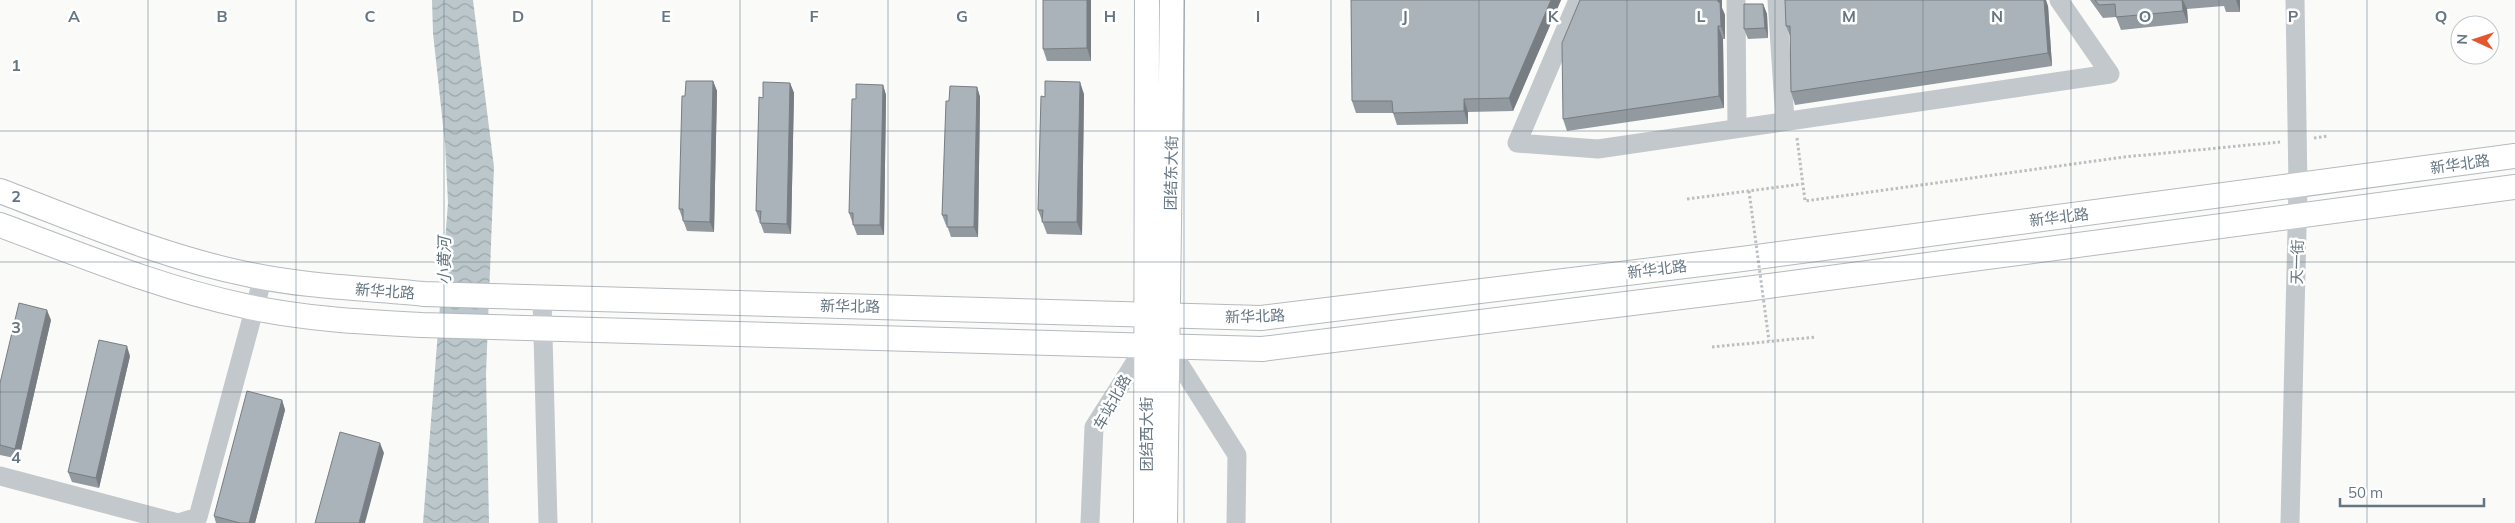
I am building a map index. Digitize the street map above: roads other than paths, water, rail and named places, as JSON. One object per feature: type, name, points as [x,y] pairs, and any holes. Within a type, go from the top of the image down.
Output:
[{"type":"main road","name":"团结东大街","points":[[1147,0],[1157,345]]},
{"type":"main road","name":"团结东大街","points":[[1157,315],[1172,0]]},
{"type":"main road","name":"新华北路","points":[[0,191],[165,252],[263,277],[326,287],[424,294],[542,298],[1261,318],[1742,259],[2515,156]]},
{"type":"main road","name":"新华北路","points":[[0,225],[155,282],[255,308],[323,318],[422,325],[1272,348],[1746,289],[2515,187]]},
{"type":"main road","name":"团结西大街","points":[[1146,523],[1157,345]]},
{"type":"main road","name":"团结西大街","points":[[1157,345],[1165,523]]},
{"type":"street","points":[[1578,0],[1517,143],[1598,149],[2110,74],[2059,0]]},
{"type":"street","points":[[1736,0],[1737,128]]},
{"type":"street","points":[[1776,0],[1790,120]]},
{"type":"street","name":"天一街","points":[[2290,523],[2298,216],[2295,0]]},
{"type":"street","points":[[0,476],[178,523],[198,517],[263,277]]},
{"type":"street","points":[[542,298],[548,523]]},
{"type":"street","points":[[1157,345],[1237,455],[1236,523]]},
{"type":"street","name":"车站北路","points":[[1090,523],[1094,427],[1157,345]]},
{"type":"water","name":"小黄河","points":[[432,0],[473,0],[494,167],[486,374],[489,523],[423,523],[448,203],[445,144],[433,33]]}]
